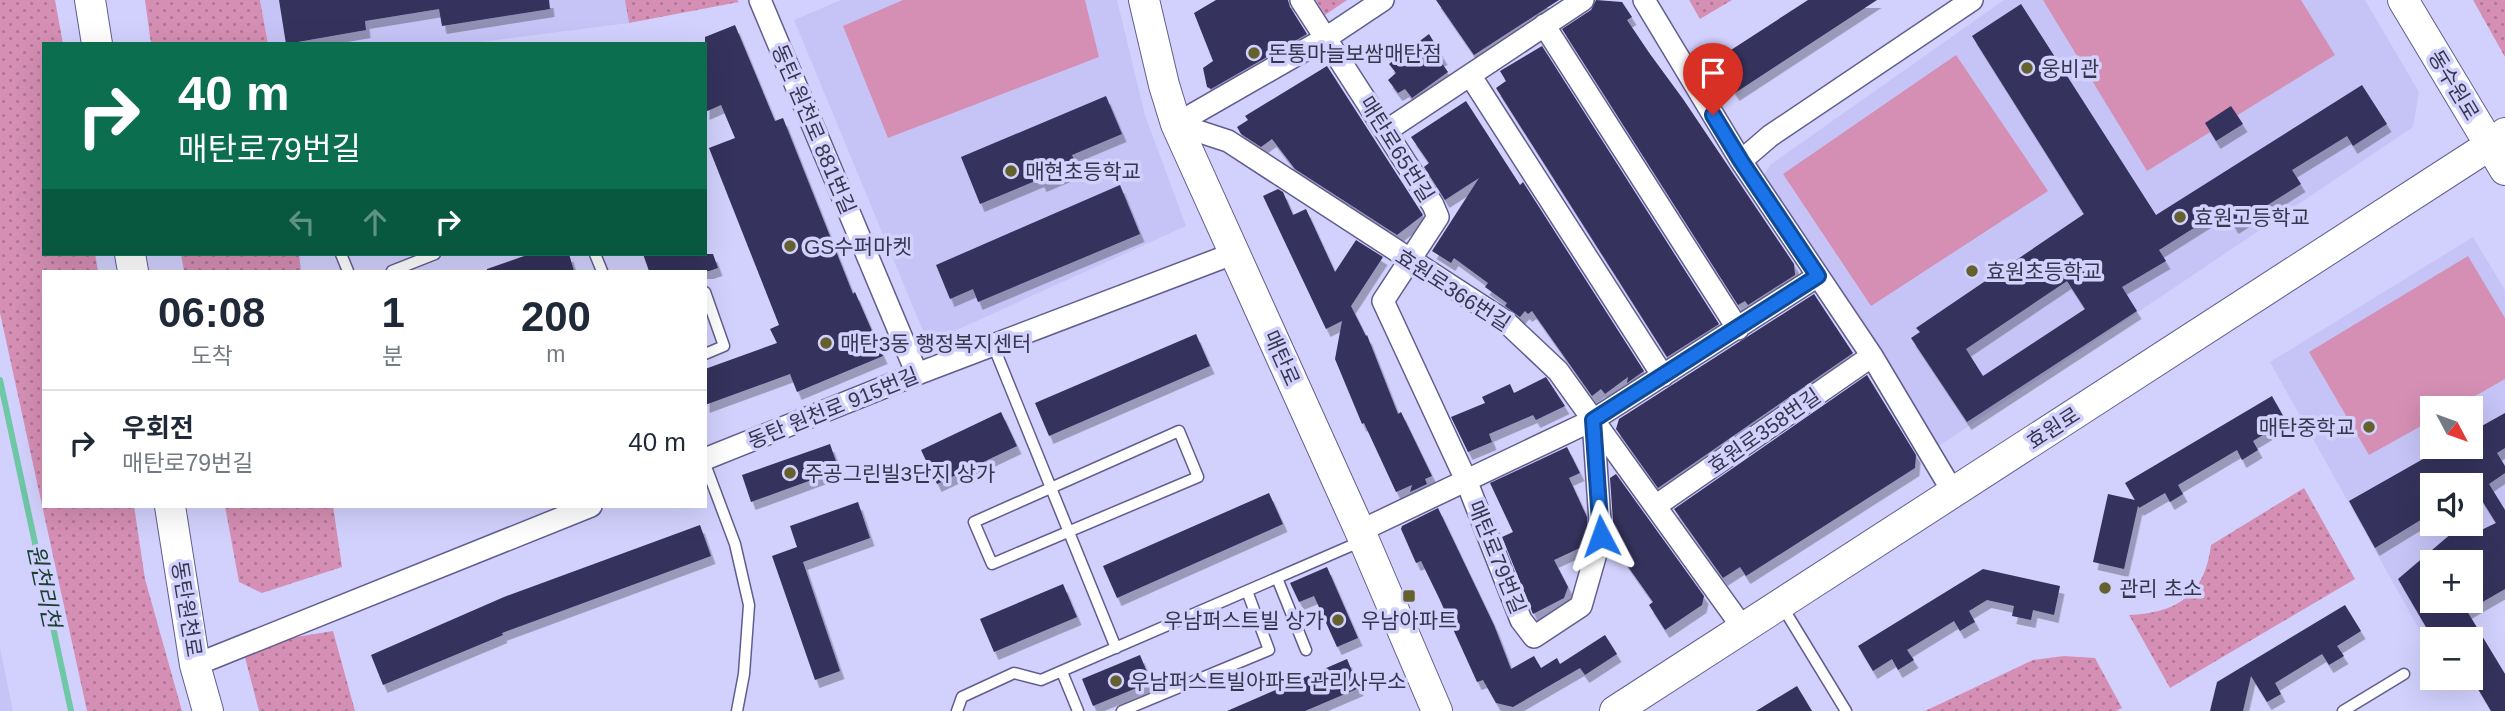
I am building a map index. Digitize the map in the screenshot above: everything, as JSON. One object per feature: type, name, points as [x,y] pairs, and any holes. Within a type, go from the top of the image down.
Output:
[{"type":"street","points":[[90,0],[97,42]]},
{"type":"street","name":"동탄 원천로 881번길","points":[[760,0],[917,374]]},
{"type":"street","name":"매탄로","points":[[1144,0],[1176,124],[1362,536],[1437,711]]},
{"type":"street","name":"매탄로65번길","points":[[1301,0],[1433,205],[1438,217],[1409,260]]},
{"type":"street","points":[[1176,124],[1384,0]]},
{"type":"street","points":[[1386,131],[1583,0]]},
{"type":"street","points":[[1644,0],[1741,161],[1872,356],[1954,492]]},
{"type":"street","points":[[1741,161],[1770,136],[1972,0]]},
{"type":"street","name":"동수원로","points":[[2403,0],[2501,147]]},
{"type":"street","points":[[1544,25],[1738,329]]},
{"type":"street","points":[[1470,75],[1663,376]]},
{"type":"street","name":"효원로366번길","points":[[1176,124],[1228,141],[1506,321],[1559,371],[1743,628]]},
{"type":"street","name":"효원로","points":[[1615,711],[1954,492],[2501,147]]},
{"type":"street","name":"동탄 원천로 915번길","points":[[707,461],[917,374],[1235,253]]},
{"type":"street","name":"매탄로79번길","points":[[1409,260],[1383,301],[1466,480],[1521,620],[1534,637],[1581,606],[1601,536],[1593,420]]},
{"type":"street","name":"매탄로79번길","points":[[1362,536],[1466,480],[1593,420],[1818,276]]},
{"type":"street","name":"효원로358번길","points":[[1657,505],[1872,356]]},
{"type":"street","name":"동탄원천로","points":[[170,508],[195,665],[208,711]]},
{"type":"street","points":[[195,665],[586,508]]},
{"type":"lane","points":[[395,270],[430,256]]},
{"type":"lane","points":[[707,298],[724,346],[707,353]]},
{"type":"lane","points":[[993,345],[1116,648]]},
{"type":"lane","points":[[1179,431],[1198,477],[1069,533],[992,564],[974,522],[1179,431]]},
{"type":"lane","points":[[707,467],[735,544],[750,605],[744,674],[737,711]]},
{"type":"lane","points":[[957,711],[962,697],[1014,673],[1041,680],[1062,672],[1277,578],[1362,536]]},
{"type":"lane","points":[[1277,578],[1306,650]]},
{"type":"lane","points":[[1122,711],[1146,706],[1269,650],[1247,591]]},
{"type":"lane","points":[[1781,604],[1846,711]]},
{"type":"lane","points":[[1062,672],[1078,711]]},
{"type":"lane","points":[[2343,711],[2404,674]]},
{"type":"shaded area","points":[[0,0],[55,0],[63,42],[42,42],[42,256],[95,256],[98,270],[42,270],[42,505],[0,313]]},
{"type":"shaded area","points":[[145,0],[260,0],[268,42],[151,42]]},
{"type":"shaded area","points":[[260,0],[625,0],[629,23],[482,42],[268,42]]},
{"type":"shaded area","points":[[625,0],[737,0],[739,2],[629,23]]},
{"type":"shaded area","name":"매현초등학교","points":[[841,0],[1117,0],[1145,115],[1186,226],[928,343],[794,20]]},
{"type":"shaded area","points":[[903,0],[1085,0],[1099,57],[888,138],[843,26]]},
{"type":"shaded area","points":[[1316,0],[1347,0],[1325,15]]},
{"type":"shaded area","points":[[1689,0],[1732,0],[1700,19]]},
{"type":"shaded area","points":[[2004,0],[2365,0],[2419,92],[2413,127],[1939,446],[1763,176],[1770,165]]},
{"type":"shaded area","points":[[2043,0],[2301,0],[2335,55],[2147,171]]},
{"type":"shaded area","points":[[2473,0],[2505,0],[2505,57]]},
{"type":"shaded area","points":[[1956,55],[2048,191],[1871,306],[1783,174]]},
{"type":"shaded area","name":"매탄중학교","points":[[2473,237],[2505,290],[2505,588],[2483,602],[2483,550],[2420,550],[2420,613],[2464,613],[2442,627],[2420,627],[2420,631],[2270,362]]},
{"type":"shaded area","points":[[181,256],[299,256],[301,270],[184,270]]},
{"type":"shaded area","points":[[2468,256],[2505,318],[2505,379],[2475,396],[2420,396],[2420,427],[2369,455],[2309,352]]},
{"type":"shaded area","points":[[2304,488],[2355,579],[2170,688],[2129,615],[2161,610],[2186,598],[2202,577],[2211,545]]},
{"type":"shaded area","points":[[43,508],[134,508],[145,579],[182,711],[87,711]]},
{"type":"shaded area","points":[[225,508],[333,508],[342,567],[262,593],[239,582]]},
{"type":"shaded area","points":[[333,631],[355,711],[259,711],[242,646]]},
{"type":"shaded area","points":[[0,648],[13,711],[0,711]]},
{"type":"shaded area","points":[[2064,656],[2095,658],[2122,708],[2116,711],[1925,711],[2033,660]]},
{"type":"building","points":[[279,0],[549,0],[550,9],[442,26],[439,9],[365,21],[366,30],[286,42]]},
{"type":"building","points":[[1216,0],[1288,0],[1307,34],[1211,89],[1207,87],[1203,68],[1213,61],[1194,13]]},
{"type":"building","points":[[1436,0],[1559,0],[1474,55]]},
{"type":"building","points":[[1596,0],[1622,2],[1632,17],[1627,20],[1794,264],[1795,275],[1748,305],[1745,301],[1738,305],[1562,29],[1591,10]]},
{"type":"building","points":[[1808,0],[1877,0],[1735,93],[1714,61]]},
{"type":"building","points":[[2021,4],[2156,215],[2362,85],[2387,124],[2353,146],[2347,136],[2292,170],[2301,184],[2234,226],[2224,209],[2159,250],[2166,261],[2122,287],[2137,311],[1967,422],[1911,338],[1920,332],[1916,328],[2084,214],[1972,36]],"holes":[[[2067,281],[2085,309],[1983,376],[1966,349]]]},
{"type":"building","points":[[735,25],[775,121],[783,118],[853,294],[855,292],[883,356],[797,392],[790,374],[707,404],[707,368],[777,343],[770,329],[779,325],[709,148],[735,138],[721,105],[707,111],[705,37]]},
{"type":"building","points":[[1429,34],[1443,57],[1439,59],[1448,72],[1412,98],[1405,89],[1398,93],[1388,80],[1396,73],[1389,64]]},
{"type":"building","points":[[1542,46],[1719,324],[1667,357],[1496,88],[1506,81],[1500,71]]},
{"type":"building","points":[[1327,66],[1423,215],[1397,235],[1295,169],[1272,139],[1261,147],[1241,134],[1237,127],[1248,120],[1245,116]]},
{"type":"building","points":[[1106,96],[1122,134],[1072,155],[1078,169],[1042,184],[1040,179],[980,204],[961,157]]},
{"type":"building","points":[[1466,101],[1520,185],[1523,182],[1644,371],[1627,383],[1628,377],[1605,394],[1601,389],[1592,396],[1532,311],[1528,314],[1525,311],[1520,317],[1505,306],[1507,303],[1485,287],[1488,283],[1454,258],[1451,263],[1432,251],[1479,178],[1445,200],[1424,167],[1429,163],[1411,137]]},
{"type":"building","points":[[2231,106],[2243,124],[2216,141],[2205,123]]},
{"type":"building","points":[[1120,185],[1140,234],[978,302],[973,289],[950,299],[936,265]]},
{"type":"building","points":[[1278,189],[1283,192],[1293,215],[1306,209],[1335,272],[1356,240],[1383,257],[1351,306],[1367,335],[1398,414],[1401,412],[1432,476],[1425,479],[1427,484],[1410,492],[1412,485],[1396,492],[1364,423],[1362,424],[1335,359],[1342,321],[1326,329],[1263,196]]},
{"type":"building","points":[[713,254],[718,268],[709,271],[649,270],[644,256]]},
{"type":"building","points":[[524,256],[570,256],[574,270],[487,270]]},
{"type":"building","points":[[1814,294],[1853,353],[1658,488],[1616,429],[1619,419]]},
{"type":"building","points":[[1196,334],[1210,366],[1049,436],[1035,403]]},
{"type":"building","points":[[1867,375],[1916,455],[1915,468],[1746,576],[1740,567],[1723,578],[1674,509]]},
{"type":"building","points":[[1546,377],[1565,406],[1536,420],[1533,415],[1489,434],[1492,442],[1468,452],[1451,417],[1485,403],[1482,397],[1510,384],[1514,393]]},
{"type":"building","points":[[2272,396],[2286,421],[2253,441],[2258,450],[2242,460],[2237,450],[2178,485],[2183,494],[2170,502],[2165,493],[2139,508],[2138,506],[2124,569],[2093,562],[2108,494],[2135,500],[2125,483]]},
{"type":"building","points":[[1001,412],[1017,446],[937,484],[921,450]]},
{"type":"building","name":"매탄중학교","points":[[2505,413],[2505,448],[2497,453],[2505,466],[2505,473],[2489,484],[2505,510],[2505,589],[2483,602],[2483,550],[2432,550],[2448,536],[2483,536],[2483,529],[2496,523],[2483,502],[2483,473],[2420,473],[2420,520],[2375,548],[2349,501],[2423,459],[2483,459],[2483,425]]},
{"type":"building","name":"주공그린빌3단지 상가","points":[[830,444],[839,470],[751,502],[742,475]]},
{"type":"building","points":[[1567,447],[1580,473],[1569,478],[1587,517],[1588,535],[1584,546],[1554,560],[1568,587],[1564,598],[1533,614],[1502,537],[1513,532],[1490,483]]},
{"type":"building","points":[[1616,474],[1704,596],[1702,605],[1665,630],[1649,605],[1653,602],[1612,544],[1614,535],[1610,478]]},
{"type":"building","points":[[1269,493],[1283,524],[1117,598],[1103,566]]},
{"type":"building","points":[[858,502],[870,538],[803,562],[840,671],[815,680],[772,556],[797,547],[790,526]]},
{"type":"building","points":[[1438,508],[1494,625],[1511,669],[1534,656],[1541,668],[1557,658],[1560,664],[1605,635],[1617,654],[1585,675],[1580,668],[1513,707],[1496,703],[1483,680],[1477,682],[1421,561],[1416,563],[1401,529],[1402,526]]},
{"type":"building","points":[[700,525],[711,556],[502,633],[503,635],[383,685],[371,655],[504,597]]},
{"type":"building","name":"매탄중학교","points":[[2420,560],[2420,613],[2468,613],[2477,627],[2426,627],[2398,579]]},
{"type":"building","name":"우남퍼스트빌 상가","points":[[1327,567],[1358,638],[1337,647],[1314,596],[1299,602],[1290,583]]},
{"type":"building","points":[[1983,569],[2060,586],[2054,615],[2033,610],[2031,620],[2012,616],[2014,606],[1987,600],[1969,611],[1975,622],[1960,631],[1954,621],[1907,650],[1914,660],[1898,670],[1892,659],[1873,671],[1858,646]]},
{"type":"building","points":[[1063,584],[1077,617],[994,652],[980,619]]},
{"type":"building","points":[[2345,605],[2361,631],[2337,646],[2344,656],[2329,665],[2322,654],[2275,683],[2281,694],[2267,702],[2251,676],[2243,711],[2210,711],[2217,682]]},
{"type":"building","name":"매탄중학교","points":[[2483,638],[2505,674],[2505,711],[2491,711],[2479,690],[2483,690]]},
{"type":"building","name":"우남퍼스트빌아파트 관리사무소","points":[[1140,655],[1151,682],[1093,706],[1082,679]]},
{"type":"building","points":[[1347,659],[1359,688],[1305,711],[1227,711]]},
{"type":"building","points":[[1797,686],[1812,711],[1756,711]]},
{"type":"waterway","name":"원천리천","points":[[0,380],[71,711]]},
{"type":"place","name":"돈통마늘보쌈매탄점","points":[[1254,53]]},
{"type":"place","name":"웅비관","points":[[2027,68]]},
{"type":"place","name":"매현초등학교","points":[[1011,171]]},
{"type":"place","name":"효원고등학교","points":[[2180,217]]},
{"type":"place","name":"GS수퍼마켓","points":[[790,246]]},
{"type":"place","name":"효원초등학교","points":[[1972,271]]},
{"type":"place","name":"매탄3동 행정복지센터","points":[[826,343]]},
{"type":"place","name":"매탄중학교","points":[[2369,427]]},
{"type":"place","name":"주공그린빌3단지 상가","points":[[790,473]]},
{"type":"place","name":"관리 초소","points":[[2105,588]]},
{"type":"place","name":"우남아파트","points":[[1409,596]]},
{"type":"place","name":"우남퍼스트빌 상가","points":[[1338,620]]},
{"type":"place","name":"우남퍼스트빌아파트 관리사무소","points":[[1116,681]]},
{"type":"route","points":[[1601,536],[1593,420],[1818,276],[1713,115]]}]
